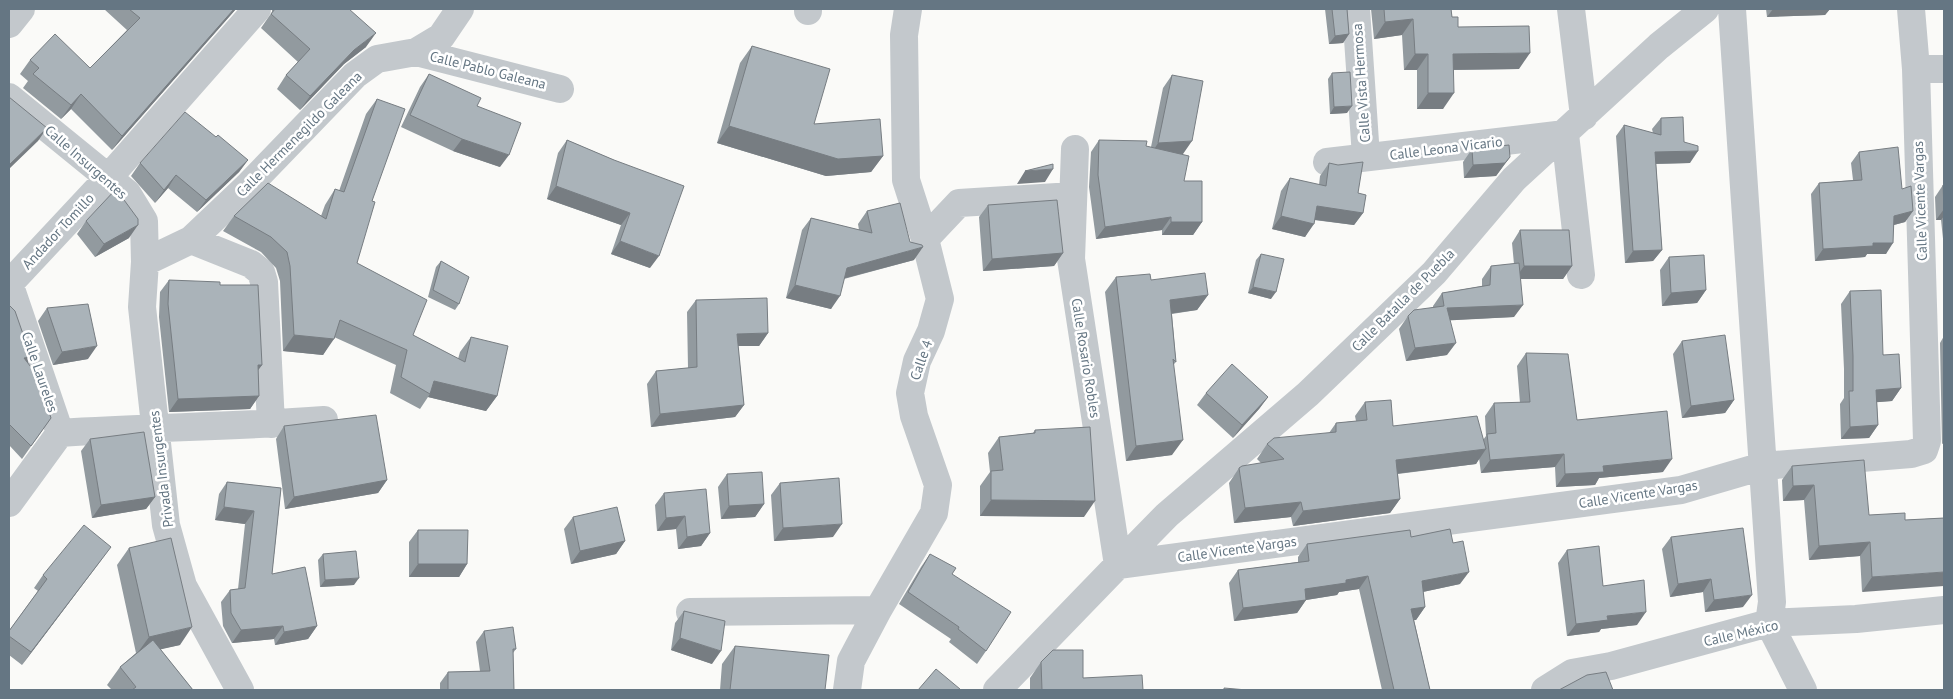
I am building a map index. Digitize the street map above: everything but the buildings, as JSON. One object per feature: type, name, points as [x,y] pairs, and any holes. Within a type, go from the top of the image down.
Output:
[{"type":"street","points":[[9,24],[21,9]]},
{"type":"street","name":"Andador Tomillo","points":[[9,284],[108,178],[257,9]]},
{"type":"street","name":"Calle Hermenegildo Galeana","points":[[191,240],[247,187],[355,75],[378,59],[416,52],[441,37],[460,9]]},
{"type":"street","name":"Calle 4","points":[[847,690],[851,661],[934,513],[938,484],[914,416],[910,394],[918,361],[931,331],[940,299],[906,180],[904,35],[908,9]]},
{"type":"street","name":"Calle Vista Hermosa","points":[[1356,9],[1366,157]]},
{"type":"street","points":[[1571,9],[1581,275]]},
{"type":"street","name":"Calle Batalla de Puebla","points":[[1118,566],[1167,514],[1308,394],[1434,273],[1514,179],[1659,46],[1705,9]]},
{"type":"street","points":[[1732,9],[1772,602],[1769,623],[1804,690]]},
{"type":"street","points":[[1911,9],[1916,69],[1944,69]]},
{"type":"street","name":"Calle Pablo Galeana","points":[[416,52],[560,88]]},
{"type":"street","name":"Calle Vicente Vargas","points":[[1118,566],[1681,490],[1763,466],[1912,454],[1924,450],[1927,441],[1916,69]]},
{"type":"street","name":"Calle Insurgentes","points":[[9,97],[127,193],[144,220],[145,262]]},
{"type":"street","name":"Calle Leona Vicario","points":[[1327,162],[1575,125]]},
{"type":"street","name":"Calle Rosario Robles","points":[[1075,149],[1071,259],[1118,566]]},
{"type":"street","points":[[924,239],[959,204],[1073,196]]},
{"type":"street","points":[[145,262],[191,240],[251,264],[260,272],[264,282],[271,424]]},
{"type":"street","name":"Privada Insurgentes","points":[[145,262],[142,307],[166,525],[183,586],[240,690]]},
{"type":"street","name":"Calle Laureles","points":[[9,284],[60,433]]},
{"type":"street","points":[[9,504],[60,433],[155,426],[271,424],[324,420]]},
{"type":"street","points":[[997,690],[1118,566]]},
{"type":"street","points":[[690,612],[878,610]]},
{"type":"street","name":"Calle México","points":[[1545,690],[1572,673],[1611,678],[1769,623],[1856,619],[1944,610]]}]
